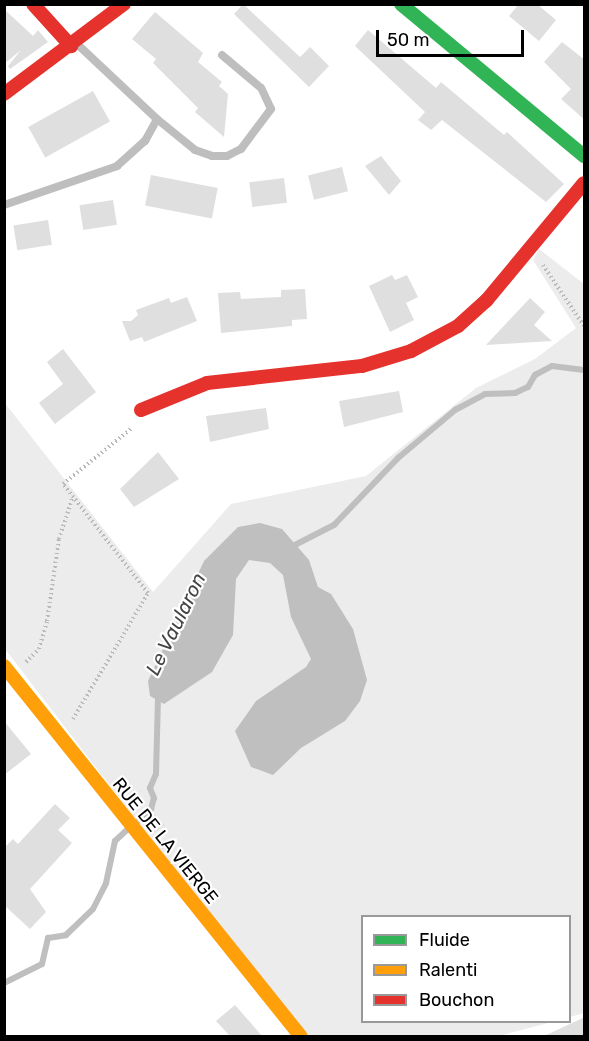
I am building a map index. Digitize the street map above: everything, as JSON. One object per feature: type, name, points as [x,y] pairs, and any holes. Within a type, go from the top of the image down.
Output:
[{"type":"street","points":[[33,4],[73,44]]},
{"type":"street","points":[[4,94],[124,4]]},
{"type":"street","points":[[401,4],[585,156]]},
{"type":"street","points":[[141,410],[207,383],[362,366],[411,351],[458,326],[585,183]]},
{"type":"street","name":"RUE DE LA VIERGE","points":[[12,667],[58,738],[300,1036]]},
{"type":"lane","points":[[73,44],[195,150],[212,156],[241,149],[266,120],[269,98],[222,55]]},
{"type":"lane","points":[[4,205],[117,166],[145,141],[157,118]]},
{"type":"path","points":[[531,246],[585,326]]},
{"type":"path","points":[[58,738],[89,695],[148,593],[63,484],[131,431],[141,410]]},
{"type":"path","points":[[12,667],[39,649],[59,539],[73,496]]},
{"type":"shaded area","points":[[539,249],[584,284],[584,1013],[571,1017],[571,915],[361,915],[361,1023],[548,1023],[499,1036],[302,1036],[5,649],[4,402],[153,592],[231,504],[366,476],[476,388],[535,359],[576,328],[533,260]]},
{"type":"water","points":[[260,523],[282,529],[309,560],[318,587],[331,594],[353,629],[367,680],[360,701],[345,721],[301,748],[273,775],[251,767],[235,731],[256,701],[306,667],[311,659],[291,617],[283,575],[270,563],[249,560],[236,579],[233,635],[212,672],[164,704],[150,696],[148,681],[204,561],[238,527]]},
{"type":"building","points":[[243,4],[300,57],[310,47],[329,66],[309,87],[234,14]]},
{"type":"building","points":[[519,4],[537,4],[556,20],[539,41],[509,16]]},
{"type":"building","points":[[4,9],[33,36],[38,30],[48,42],[10,69],[8,66],[21,50],[4,64]]},
{"type":"building","points":[[155,12],[203,53],[198,62],[222,82],[219,86],[228,94],[224,137],[195,112],[198,108],[153,63],[156,59],[132,39]]},
{"type":"building","points":[[368,30],[436,88],[441,82],[504,135],[507,132],[564,184],[546,202],[442,120],[431,130],[418,120],[425,112],[355,46]]},
{"type":"building","points":[[562,42],[585,60],[585,120],[561,99],[571,89],[544,62]]},
{"type":"building","points":[[93,91],[110,122],[45,157],[28,127]]},
{"type":"building","points":[[381,156],[401,181],[389,195],[365,166]]},
{"type":"building","points":[[342,167],[348,191],[314,200],[308,175]]},
{"type":"building","points":[[151,175],[218,188],[212,218],[145,205]]},
{"type":"building","points":[[284,178],[287,203],[252,207],[249,182]]},
{"type":"building","points":[[113,200],[117,225],[83,230],[79,205]]},
{"type":"building","points":[[48,220],[52,245],[17,250],[13,225]]},
{"type":"building","points":[[392,275],[395,280],[407,275],[418,297],[406,303],[414,320],[390,332],[369,286]]},
{"type":"building","points":[[305,289],[307,319],[292,320],[292,326],[221,333],[218,293],[240,292],[241,299],[281,297],[281,290]]},
{"type":"building","points":[[187,297],[197,321],[144,342],[142,337],[130,341],[122,321],[131,321],[138,315],[136,310],[169,298],[171,303]]},
{"type":"building","points":[[530,298],[545,312],[534,325],[552,341],[486,345]]},
{"type":"building","points":[[63,349],[96,392],[55,424],[39,403],[63,384],[47,362]]},
{"type":"building","points":[[399,391],[403,412],[344,427],[339,401]]},
{"type":"building","points":[[266,408],[269,429],[210,442],[206,416]]},
{"type":"building","points":[[158,452],[179,479],[134,507],[120,489]]},
{"type":"building","points":[[4,721],[31,754],[4,775]]},
{"type":"building","points":[[55,804],[70,818],[58,830],[72,843],[30,889],[46,912],[30,929],[4,905],[4,848],[13,839],[18,844]]},
{"type":"building","points":[[154,814],[165,825],[155,832],[146,821]]},
{"type":"building","points":[[235,1005],[262,1036],[230,1036],[216,1021]]},
{"type":"building","points":[[585,1017],[585,1036],[544,1036]]},
{"type":"waterway","name":"Le Vaularon","points":[[289,548],[334,525],[398,458],[455,410],[485,394],[515,393],[528,387],[535,375],[552,366],[584,370]]},
{"type":"waterway","name":"Le Vaularon","points":[[136,823],[151,809],[154,798],[150,788],[156,774],[158,696]]},
{"type":"waterway","name":"Le Vaularon","points":[[4,983],[42,964],[48,938],[66,935],[93,909],[106,883],[115,841],[128,829]]},
{"type":"traffic: fast","points":[[401,4],[584,156]]},
{"type":"traffic: slow","points":[[4,666],[300,1036]]},
{"type":"traffic: jam","points":[[33,4],[71,46]]},
{"type":"traffic: jam","points":[[4,94],[124,4]]},
{"type":"traffic: jam","points":[[141,410],[207,383],[362,366],[411,351],[458,326],[486,301],[584,183]]}]
